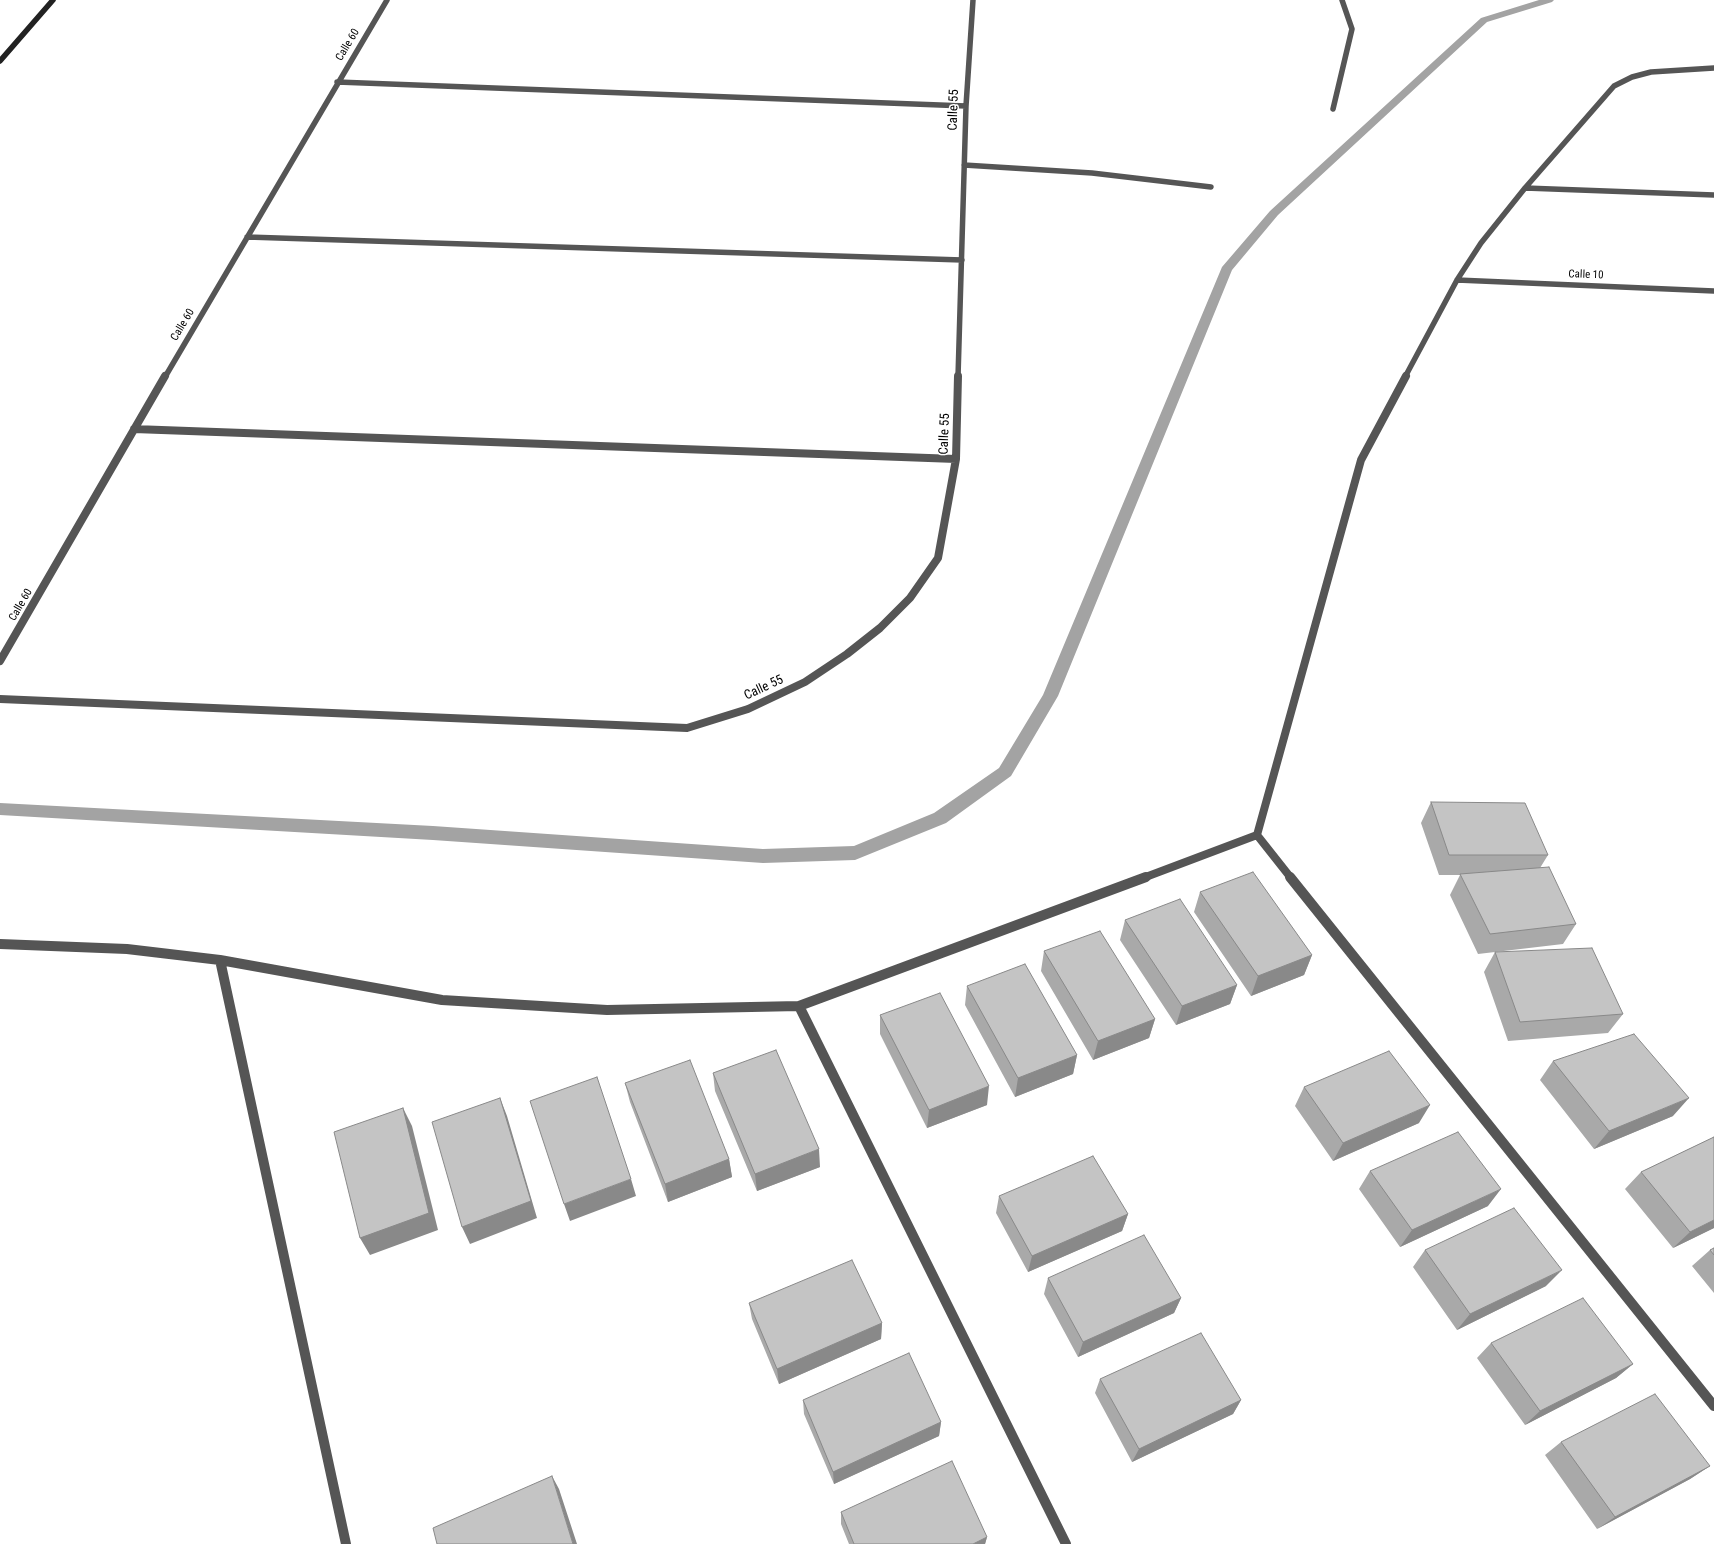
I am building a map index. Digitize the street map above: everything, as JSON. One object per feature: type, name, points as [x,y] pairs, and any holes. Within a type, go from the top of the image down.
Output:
[{"type":"street","points":[[0,61],[53,0]]},
{"type":"street","name":"Calle 60","points":[[0,661],[337,82],[387,0]]},
{"type":"street","name":"Calle 55","points":[[0,699],[687,728],[748,708],[805,682],[847,654],[885,623],[910,598],[938,558],[956,459],[966,106],[973,0]]},
{"type":"street","points":[[1333,109],[1352,29],[1342,0]]},
{"type":"street","points":[[1257,835],[1361,460],[1457,280],[1481,243],[1525,188],[1614,86],[1632,77],[1651,72],[1714,68]]},
{"type":"street","points":[[337,82],[966,106]]},
{"type":"street","points":[[964,165],[1092,172],[1211,187]]},
{"type":"street","points":[[1525,188],[1714,195]]},
{"type":"street","points":[[247,237],[962,260]]},
{"type":"street","name":"Calle 10","points":[[1457,280],[1714,291]]},
{"type":"street","points":[[134,429],[956,459]]},
{"type":"street","points":[[0,944],[127,950],[220,960],[442,1000],[607,1010],[799,1006],[1257,835]]},
{"type":"street","points":[[1257,835],[1714,1406]]},
{"type":"street","points":[[220,960],[346,1544]]},
{"type":"street","points":[[799,1006],[1066,1544]]},
{"type":"building","points":[[1431,802],[1525,803],[1548,855],[1449,855]]},
{"type":"building","points":[[1549,867],[1576,924],[1490,934],[1460,874]]},
{"type":"building","points":[[1253,872],[1312,955],[1258,976],[1200,892]]},
{"type":"building","points":[[1180,899],[1237,985],[1182,1006],[1125,920]]},
{"type":"building","points":[[1100,931],[1155,1019],[1098,1041],[1044,951]]},
{"type":"building","points":[[1592,948],[1623,1014],[1520,1022],[1495,952]]},
{"type":"building","points":[[1025,964],[1077,1055],[1018,1078],[967,986]]},
{"type":"building","points":[[940,993],[989,1086],[929,1110],[880,1015]]},
{"type":"building","points":[[1634,1034],[1689,1098],[1609,1131],[1553,1061]]},
{"type":"building","points":[[776,1050],[819,1149],[755,1174],[713,1073]]},
{"type":"building","points":[[1389,1051],[1430,1105],[1343,1143],[1304,1087]]},
{"type":"building","points":[[690,1060],[729,1159],[665,1184],[625,1083]]},
{"type":"building","points":[[597,1077],[631,1179],[564,1204],[530,1101]]},
{"type":"building","points":[[500,1098],[531,1201],[462,1227],[432,1122]]},
{"type":"building","points":[[403,1108],[429,1213],[360,1238],[334,1132]]},
{"type":"building","points":[[1458,1132],[1501,1189],[1412,1230],[1370,1171]]},
{"type":"building","points":[[1714,1137],[1714,1220],[1690,1232],[1641,1172]]},
{"type":"building","points":[[1093,1156],[1128,1214],[1032,1256],[999,1196]]},
{"type":"building","points":[[1514,1208],[1562,1270],[1470,1314],[1425,1250]]},
{"type":"building","points":[[1144,1235],[1181,1298],[1083,1342],[1048,1278]]},
{"type":"building","points":[[1714,1248],[1714,1255],[1710,1250]]},
{"type":"building","points":[[852,1260],[882,1323],[777,1369],[749,1303]]},
{"type":"building","points":[[1583,1298],[1633,1364],[1540,1411],[1491,1343]]},
{"type":"building","points":[[1201,1333],[1241,1400],[1139,1449],[1100,1379]]},
{"type":"building","points":[[909,1353],[941,1422],[833,1472],[803,1400]]},
{"type":"building","points":[[1655,1394],[1710,1466],[1615,1517],[1561,1442]]},
{"type":"building","points":[[952,1461],[987,1537],[973,1544],[854,1544],[841,1512]]},
{"type":"building","points":[[552,1476],[573,1544],[437,1544],[433,1528]]},
{"type":"waterway","points":[[0,809],[433,833],[763,856],[855,853],[940,818],[1005,772],[1050,696],[1226,269],[1274,213],[1484,20],[1549,0]]}]
